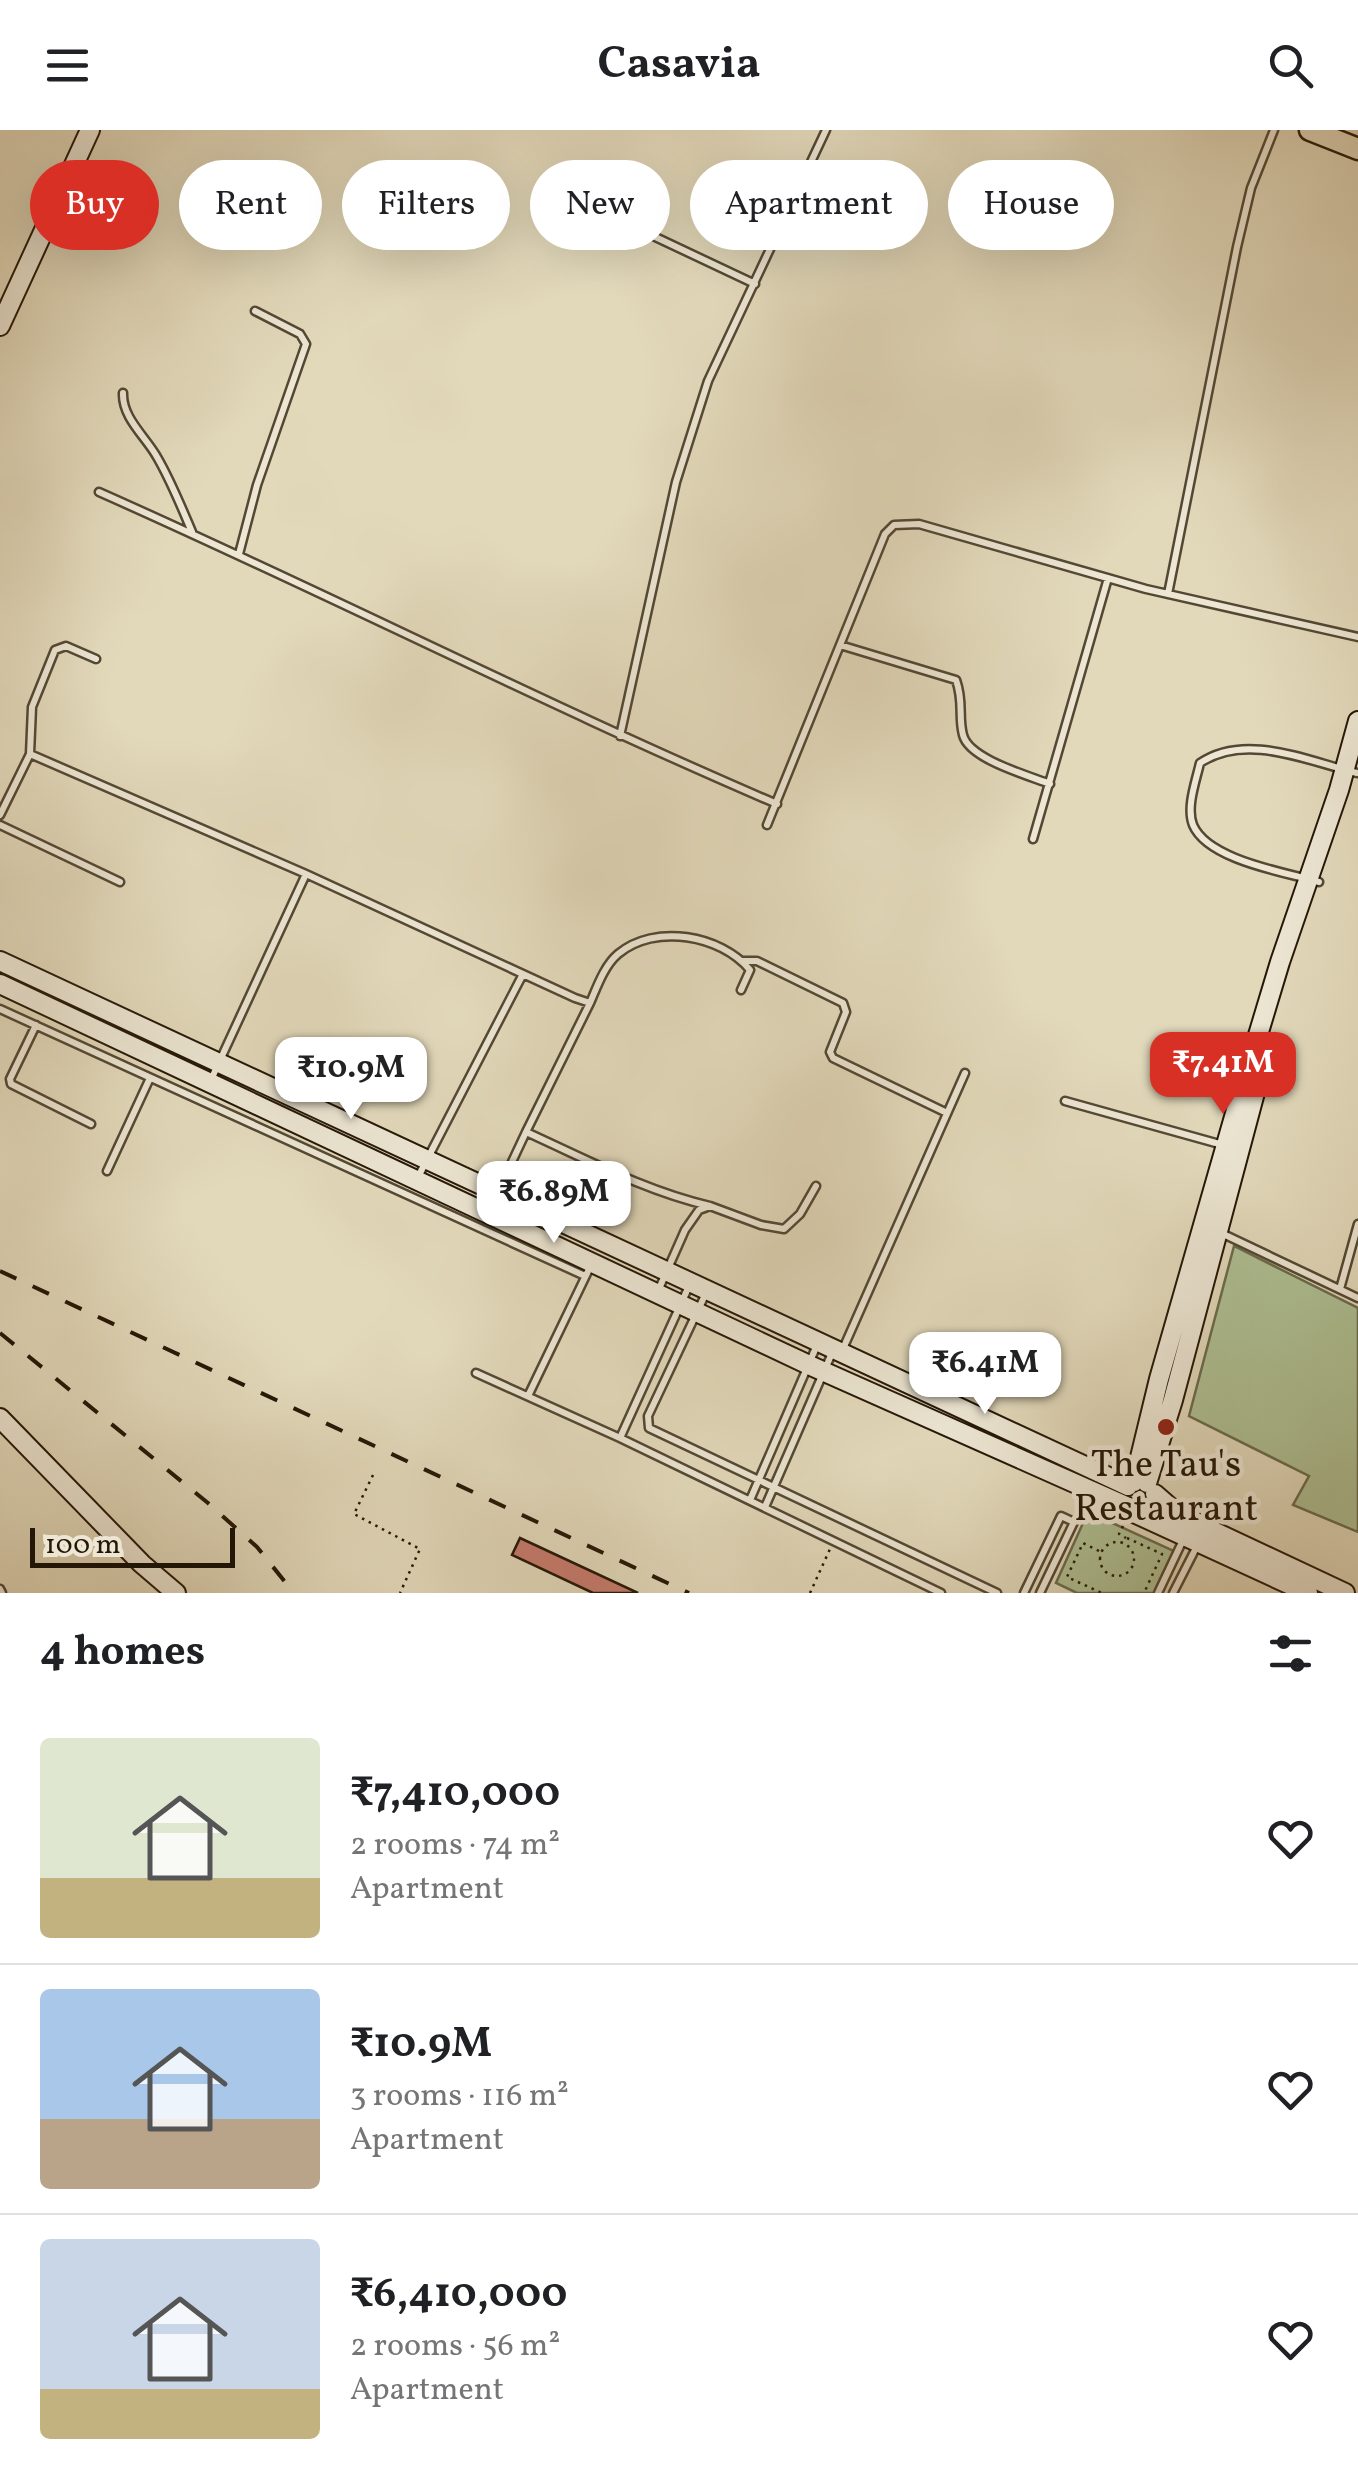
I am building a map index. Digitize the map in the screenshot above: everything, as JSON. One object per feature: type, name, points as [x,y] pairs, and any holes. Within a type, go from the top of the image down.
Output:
[{"type":"main road","points":[[1310,130],[1358,149]]},
{"type":"street","points":[[0,326],[90,130]]},
{"type":"street","points":[[1210,1228],[1226,1146],[1353,771],[1358,721]]},
{"type":"street","points":[[1130,1510],[1147,1512],[1152,1507],[1141,1486],[1158,1379],[1210,1228],[1313,880]]},
{"type":"street","points":[[0,961],[831,1349],[1141,1486],[1179,1516],[1345,1593]]},
{"type":"street","points":[[39,1002],[47,983]]},
{"type":"street","points":[[0,984],[488,1213],[589,1269],[657,1292],[1308,1593]]},
{"type":"street","points":[[0,1418],[142,1564],[176,1593]]},
{"type":"street","points":[[1130,1510],[1123,1498],[1141,1486]]},
{"type":"lane","points":[[620,736],[676,482],[708,381],[826,130]]},
{"type":"lane","points":[[1168,594],[1237,247],[1251,188],[1274,130]]},
{"type":"lane","points":[[670,244],[755,284]]},
{"type":"lane","points":[[239,554],[253,497],[306,344],[300,334],[255,311]]},
{"type":"lane","points":[[123,393],[128,414],[156,454],[192,533]]},
{"type":"lane","points":[[99,492],[239,554],[620,736],[777,804]]},
{"type":"lane","points":[[767,825],[885,534],[894,525],[919,524],[1168,594],[1358,637]]},
{"type":"lane","points":[[1033,839],[1108,578]]},
{"type":"lane","points":[[840,645],[956,680],[963,699],[963,735],[972,751],[1050,784]]},
{"type":"lane","points":[[0,815],[30,754],[32,707],[56,650],[66,646],[96,659]]},
{"type":"lane","points":[[1313,880],[1208,846],[1192,823],[1192,794],[1200,763],[1218,751],[1240,748],[1353,771]]},
{"type":"lane","points":[[30,754],[590,1003]]},
{"type":"lane","points":[[0,824],[120,882]]},
{"type":"lane","points":[[210,1082],[306,874]]},
{"type":"lane","points":[[488,1213],[602,974],[618,954],[653,940],[684,937],[710,941],[743,961],[750,970],[741,990]]},
{"type":"lane","points":[[743,961],[758,961],[843,1004],[846,1012],[830,1052],[833,1058],[947,1113]]},
{"type":"lane","points":[[417,1180],[524,974]]},
{"type":"lane","points":[[0,1009],[589,1269],[528,1396]]},
{"type":"lane","points":[[36,1025],[10,1084],[91,1124]]},
{"type":"lane","points":[[750,1500],[817,1368],[831,1349],[965,1073]]},
{"type":"lane","points":[[107,1172],[150,1078]]},
{"type":"lane","points":[[1065,1101],[1226,1146]]},
{"type":"lane","points":[[526,1132],[676,1198],[760,1225],[784,1229],[800,1214],[816,1186]]},
{"type":"lane","points":[[657,1292],[694,1216],[710,1206]]},
{"type":"lane","points":[[1340,1289],[1358,1224]]},
{"type":"lane","points":[[1210,1228],[1358,1298]]},
{"type":"lane","points":[[620,1438],[699,1288]]},
{"type":"lane","points":[[699,1288],[646,1424],[997,1593]]},
{"type":"lane","points":[[764,1507],[817,1368],[831,1349]]},
{"type":"lane","points":[[476,1373],[940,1593]]},
{"type":"lane","points":[[1024,1593],[1061,1516],[1074,1522],[1040,1593]]},
{"type":"lane","points":[[1158,1593],[1192,1539]]},
{"type":"lane","points":[[1173,1593],[1192,1539]]},
{"type":"path","points":[[372,1475],[354,1514],[420,1548],[400,1593]]},
{"type":"path","points":[[1130,1510],[1119,1534],[1126,1541],[1132,1549],[1134,1560],[1130,1570],[1121,1576],[1106,1571],[1100,1561],[1111,1543],[1126,1541],[1162,1554],[1144,1593]]},
{"type":"path","points":[[810,1593],[834,1541]]},
{"type":"path","points":[[1102,1552],[1083,1543],[1067,1576],[1102,1593]]},
{"type":"green space","points":[[1234,1246],[1358,1308],[1358,1532],[1293,1505],[1309,1476],[1189,1416]]},
{"type":"green space","points":[[1088,1512],[1174,1551],[1154,1593],[1077,1593],[1056,1583]]},
{"type":"building","points":[[520,1538],[638,1593],[593,1593],[512,1555]]},
{"type":"railway","points":[[0,1271],[689,1593]]},
{"type":"railway","points":[[0,1333],[208,1503],[257,1547],[294,1593]]},
{"type":"place","name":"The Tau's Restaurant","points":[[1166,1427]]}]
